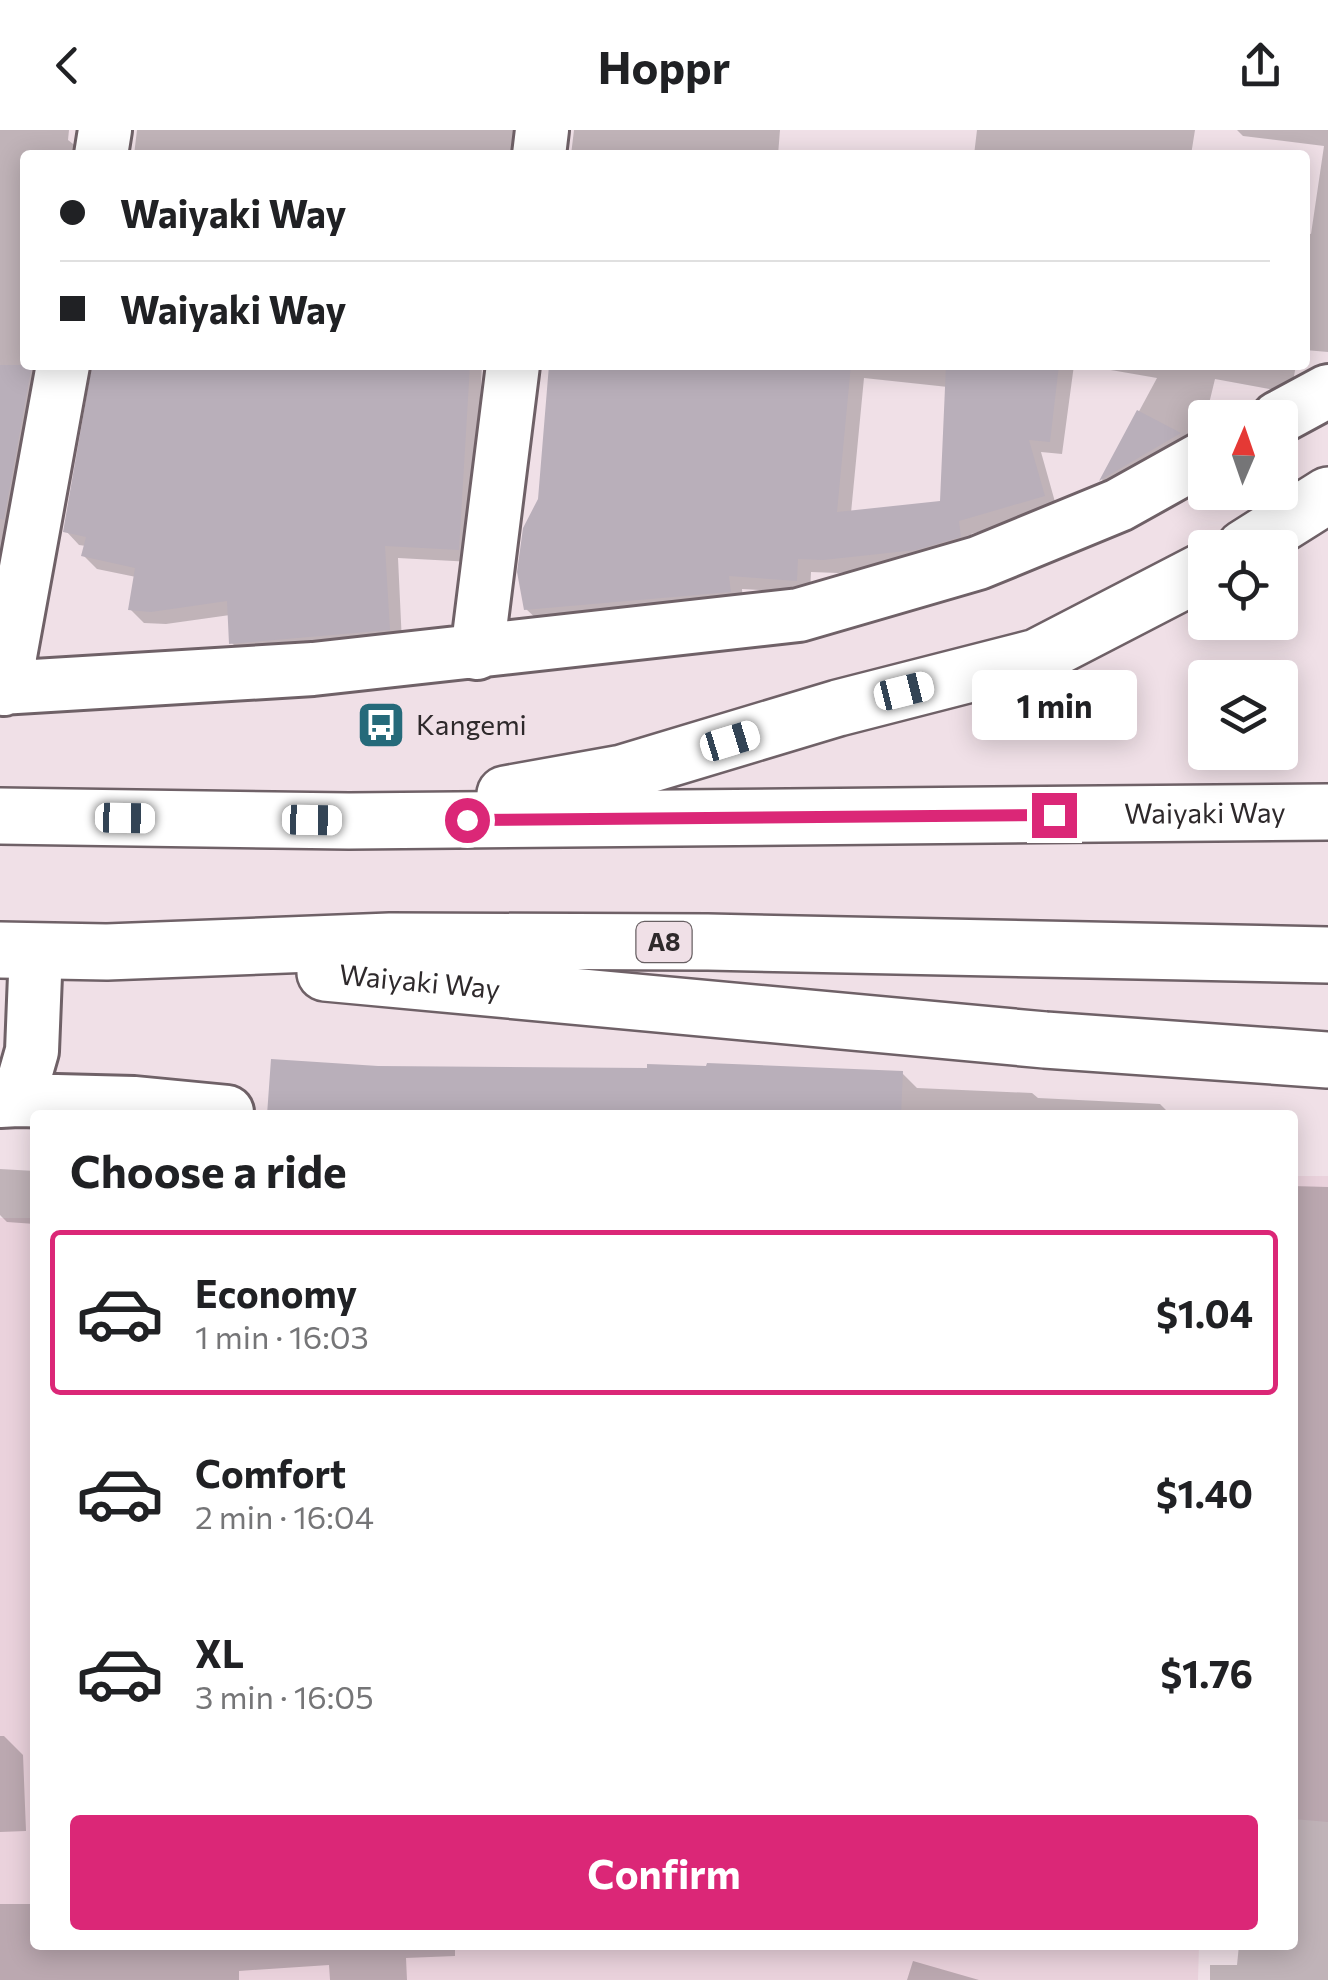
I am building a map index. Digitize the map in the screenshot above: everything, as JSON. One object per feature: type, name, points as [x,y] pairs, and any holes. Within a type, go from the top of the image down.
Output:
[{"type":"highway","points":[[1273,530],[1328,495]]},
{"type":"highway","points":[[350,821],[622,773],[838,708],[1037,657],[1188,579]]},
{"type":"highway","name":"Waiyaki Way","points":[[0,816],[350,821],[1328,812]]},
{"type":"highway","name":"Waiyaki Way","points":[[18,950],[107,952],[430,941],[728,942],[1328,955]]},
{"type":"highway","name":"Waiyaki Way","points":[[107,952],[1045,1040],[1328,1060]]},
{"type":"street","points":[[62,370],[2,688],[314,670],[799,615],[978,562],[1120,505],[1188,467]]},
{"type":"street","points":[[477,653],[512,370]]},
{"type":"street","points":[[1298,407],[1328,391]]},
{"type":"street","points":[[18,950],[32,1051],[9,1101],[134,1103],[207,1110]]},
{"type":"shaded area","points":[[1298,1176],[1328,1176],[1328,1822],[1298,1819]]},
{"type":"shaded area","points":[[0,1218],[30,1218],[30,1950],[1199,1950],[1198,1980],[0,1980]]},
{"type":"building","points":[[0,365],[20,365],[20,370],[31,370],[4,520],[0,519]]},
{"type":"building","points":[[91,370],[470,370],[459,550],[385,546],[390,630],[229,644],[227,601],[151,612],[128,610],[135,568],[81,556],[86,537],[63,532]]},
{"type":"building","points":[[549,370],[851,370],[837,512],[940,501],[946,370],[1058,370],[1050,442],[1029,440],[1045,496],[959,521],[961,537],[916,550],[798,559],[797,581],[729,576],[731,592],[524,610],[517,572],[523,528],[538,499]]},
{"type":"building","points":[[1137,410],[1181,433],[1099,481]]},
{"type":"building","points":[[271,1059],[378,1066],[647,1068],[647,1064],[707,1063],[903,1071],[901,1110],[267,1110]]},
{"type":"place","name":"Kangemi","points":[[381,725]]},
{"type":"route","points":[[467,820],[1054,815]]}]
